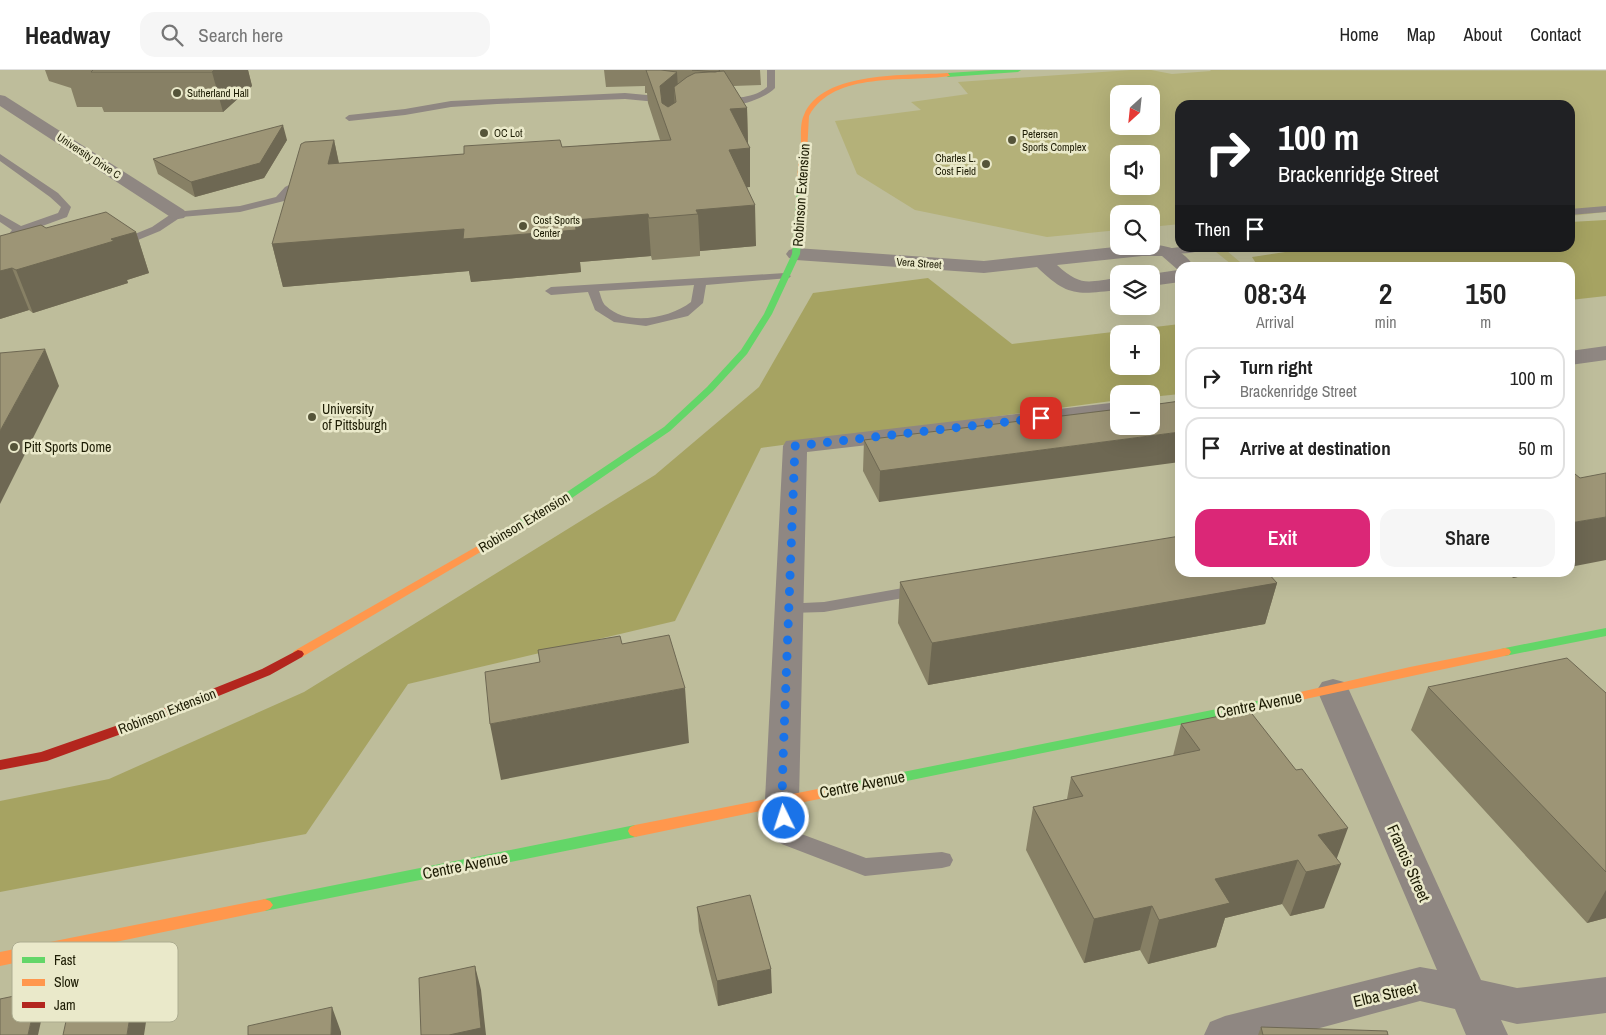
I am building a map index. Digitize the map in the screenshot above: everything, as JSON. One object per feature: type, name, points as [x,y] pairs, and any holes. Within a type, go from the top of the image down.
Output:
[{"type":"street","name":"Robinson Extension","points":[[0,765],[42,757],[70,748],[152,718],[266,672],[565,498],[667,429],[710,389],[744,352],[768,314],[796,254],[806,116],[811,105],[821,96],[845,85],[889,78],[1018,70]]},
{"type":"street","name":"University Drive C","points":[[0,99],[178,214]]},
{"type":"street","name":"Vera Street","points":[[796,254],[984,267],[1142,250],[1169,251]]},
{"type":"street","points":[[1169,251],[1175,254],[1181,262]]},
{"type":"street","points":[[1042,261],[1062,280],[1078,288],[1110,285]]},
{"type":"street","points":[[1160,279],[1175,277]]},
{"type":"street","points":[[1575,357],[1606,354]]},
{"type":"street","points":[[782,800],[795,446],[1110,410]]},
{"type":"street","name":"Centre Avenue","points":[[84,942],[1333,690],[1410,671],[1606,632]]},
{"type":"street","name":"Francis Street","points":[[1333,690],[1453,963],[1487,1035]]},
{"type":"street","name":"Elba Street","points":[[1225,1035],[1420,984],[1517,1006],[1606,995]]},
{"type":"lane","points":[[712,103],[740,102],[765,94],[771,88],[771,70]]},
{"type":"lane","points":[[349,118],[405,112],[451,104],[497,101],[625,96],[679,101]]},
{"type":"lane","points":[[0,157],[54,195],[66,207],[62,215],[43,224],[19,230],[14,234],[20,239],[32,242]]},
{"type":"lane","points":[[106,244],[134,238],[156,229],[178,214],[240,209],[280,199],[289,189],[318,173]]},
{"type":"lane","points":[[1575,212],[1606,209]]},
{"type":"lane","points":[[0,216],[19,230]]},
{"type":"lane","points":[[1169,251],[1175,250]]},
{"type":"lane","points":[[551,291],[785,276]]},
{"type":"lane","points":[[592,288],[598,308],[618,319],[646,322],[684,313],[697,303],[701,281]]},
{"type":"lane","points":[[789,608],[824,607],[939,586]]},
{"type":"lane","points":[[782,800],[786,836],[865,867],[942,860]]},
{"type":"shaded area","name":"Charles L. Cost Field","points":[[1131,70],[1151,70],[1172,74],[1210,70],[1606,71],[1606,212],[1575,215],[1575,100],[1175,100],[1175,225],[1160,226],[1160,205],[1110,205],[1110,231],[1047,237],[915,210],[857,174],[835,121],[921,110],[911,102],[968,94],[958,82]]},
{"type":"shaded area","points":[[1606,220],[1606,296],[1575,299],[1575,262],[1255,262],[1252,257],[1285,252],[1575,252],[1575,222]]},
{"type":"shaded area","points":[[1216,252],[1228,252],[1240,262],[1228,262]]},
{"type":"shaded area","points":[[928,278],[1012,344],[1110,332],[1110,375],[1160,375],[1160,326],[1175,325],[1175,395],[1160,396],[1160,385],[1110,385],[1110,401],[761,448],[675,621],[408,684],[306,834],[0,892],[0,801],[109,779],[304,692],[655,475],[759,387],[813,293]]},
{"type":"building","points":[[93,70],[214,70],[212,72],[91,72]]},
{"type":"building","points":[[646,70],[677,72],[660,86],[662,103],[668,107],[676,102],[674,87],[687,77],[695,73],[724,71],[747,108],[730,109],[750,148],[729,150],[755,205],[696,210],[698,214],[649,218],[648,214],[575,220],[576,230],[463,239],[464,229],[272,244],[301,144],[305,142],[334,140],[328,164],[464,154],[464,146],[560,140],[562,147],[671,140]]},
{"type":"building","points":[[692,70],[719,70],[720,71],[715,72]]},
{"type":"building","points":[[283,125],[260,163],[191,182],[153,159]]},
{"type":"building","points":[[106,212],[136,232],[111,239],[114,241],[16,270],[12,268],[0,271],[0,236],[41,225],[46,228]]},
{"type":"building","points":[[45,349],[0,431],[0,353]]},
{"type":"building","points":[[1175,402],[1175,433],[1160,435],[1160,404]]},
{"type":"building","points":[[1110,410],[1110,435],[1157,435],[880,471],[864,440]]},
{"type":"building","points":[[1606,473],[1606,517],[1575,522],[1575,474],[1580,478]]},
{"type":"building","points":[[1175,537],[1175,577],[1272,577],[1277,583],[932,643],[900,582]]},
{"type":"building","points":[[669,635],[685,688],[490,724],[485,672],[540,662],[538,650],[620,636],[622,644]]},
{"type":"building","points":[[1567,658],[1606,693],[1606,872],[1428,687]]},
{"type":"building","points":[[1249,710],[1296,770],[1302,769],[1348,828],[1318,835],[1341,864],[1306,872],[1298,860],[1215,879],[1230,903],[1159,920],[1152,906],[1094,919],[1033,807],[1083,796],[1071,777],[1200,750],[1181,724]]},
{"type":"building","points":[[750,895],[771,969],[717,981],[697,907]]},
{"type":"building","points":[[475,966],[481,1028],[449,1035],[421,1035],[419,978]]},
{"type":"building","points":[[12,996],[12,1022],[31,1022],[28,1035],[0,1035],[0,999]]},
{"type":"building","points":[[332,1007],[331,1035],[248,1035],[248,1026]]},
{"type":"building","points":[[66,1022],[129,1022],[127,1035],[63,1035]]},
{"type":"building","points":[[1261,1027],[1387,1031],[1388,1035],[1263,1035]]},
{"type":"traffic: fast","points":[[948,75],[1018,70]]},
{"type":"traffic: fast","points":[[502,535],[565,498],[667,429],[710,389],[744,352],[768,314],[796,254],[801,189]]},
{"type":"traffic: fast","points":[[1505,652],[1606,632]]},
{"type":"traffic: fast","points":[[853,787],[1287,699]]},
{"type":"traffic: fast","points":[[265,905],[635,831]]},
{"type":"traffic: slow","points":[[801,189],[806,116],[823,95],[849,84],[866,81],[900,77],[948,75]]},
{"type":"traffic: slow","points":[[298,654],[502,535]]},
{"type":"traffic: slow","points":[[1287,699],[1505,652]]},
{"type":"traffic: slow","points":[[635,831],[853,787]]},
{"type":"traffic: slow","points":[[83,942],[265,905]]},
{"type":"traffic: slow","points":[[0,959],[12,957]]},
{"type":"traffic: jam","points":[[0,765],[42,757],[152,718],[266,672],[298,654]]},
{"type":"place","name":"Sutherland Hall","points":[[177,93]]},
{"type":"place","name":"OC Lot","points":[[484,133]]},
{"type":"place","name":"Petersen Sports Complex","points":[[1012,140]]},
{"type":"place","name":"Charles L. Cost Field","points":[[986,164]]},
{"type":"place","name":"Cost Sports Center","points":[[523,226]]},
{"type":"place","name":"University of Pittsburgh","points":[[312,417]]},
{"type":"place","name":"Pitt Sports Dome","points":[[14,447]]},
{"type":"route","points":[[784,818],[782,800],[783,760],[795,446],[1041,418]]}]
